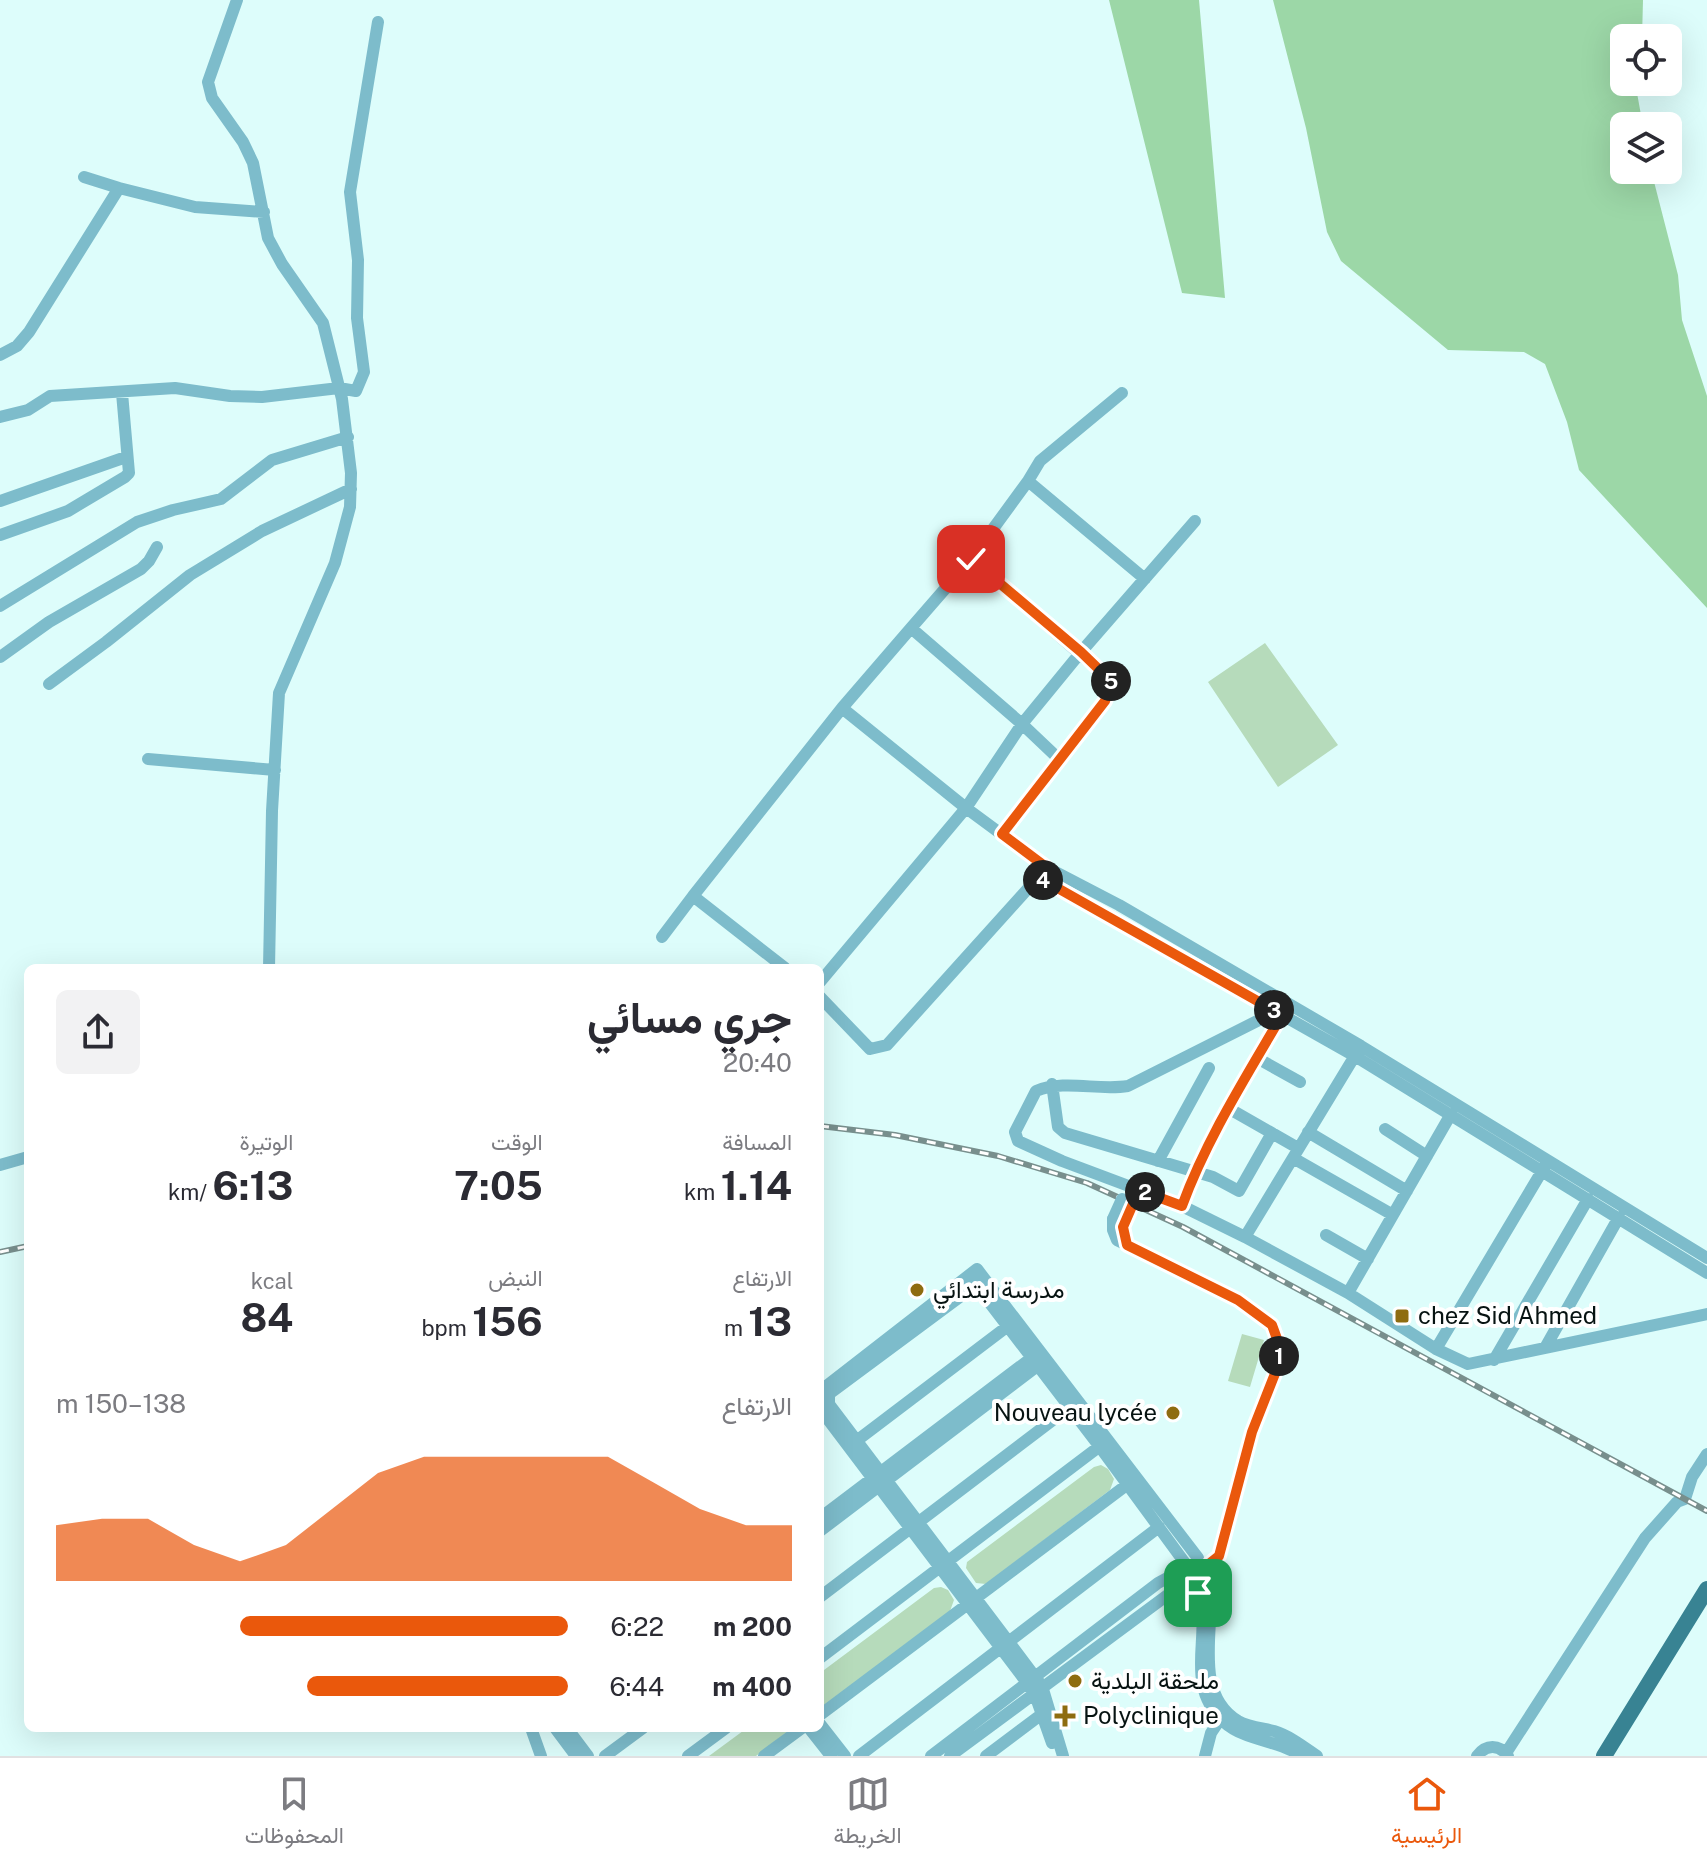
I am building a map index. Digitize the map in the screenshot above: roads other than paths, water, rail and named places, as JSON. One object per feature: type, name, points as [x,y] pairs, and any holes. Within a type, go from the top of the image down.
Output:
[{"type":"main road","points":[[1604,1756],[1707,1589]]},
{"type":"street","points":[[237,0],[208,82],[212,98],[243,142],[253,163],[268,238],[323,323],[348,437],[351,489],[346,529],[335,563],[279,693],[269,964]]},
{"type":"street","points":[[0,417],[28,410],[50,396],[175,388],[262,397],[339,388],[356,391],[364,372],[357,318],[358,260],[350,192],[378,22]]},
{"type":"street","points":[[84,177],[195,207],[264,212]]},
{"type":"street","points":[[0,355],[17,346],[29,332],[119,188]]},
{"type":"street","points":[[0,535],[68,511],[129,473],[122,393]]},
{"type":"street","points":[[662,937],[842,708],[971,559],[1040,461],[1122,393]]},
{"type":"street","points":[[0,606],[137,522],[221,499],[272,460],[348,437]]},
{"type":"street","points":[[0,501],[126,457]]},
{"type":"street","points":[[1028,481],[1145,579]]},
{"type":"street","points":[[49,684],[190,575],[262,531],[351,489]]},
{"type":"street","points":[[824,977],[966,808],[1022,724],[1195,521]]},
{"type":"street","points":[[0,657],[49,622],[141,569],[157,547]]},
{"type":"street","points":[[971,559],[1112,682],[1111,689],[1060,760],[1002,834]]},
{"type":"street","points":[[911,628],[1060,760]]},
{"type":"street","points":[[842,708],[1002,834],[1042,872],[1357,1050],[1655,1233],[1707,1273]]},
{"type":"street","points":[[148,759],[275,770]]},
{"type":"street","points":[[1042,872],[1119,905],[1282,1010]]},
{"type":"street","points":[[824,1001],[870,1049],[887,1045],[1042,872]]},
{"type":"street","points":[[693,896],[780,964]]},
{"type":"street","points":[[1182,1206],[1194,1173],[1282,1010]]},
{"type":"street","points":[[1282,1010],[1128,1086],[1052,1084],[1036,1091],[1015,1132],[1018,1141],[1182,1206],[1245,1237],[1348,1293],[1436,1349],[1468,1364],[1707,1314]]},
{"type":"street","points":[[1357,1050],[1451,1114],[1546,1165],[1588,1199],[1707,1258]]},
{"type":"street","points":[[1245,1237],[1357,1050]]},
{"type":"street","points":[[1257,1058],[1300,1082]]},
{"type":"street","points":[[1158,1161],[1209,1068]]},
{"type":"street","points":[[1052,1084],[1058,1127],[1065,1133],[1213,1177],[1239,1191],[1272,1133]]},
{"type":"street","points":[[1228,1108],[1272,1133],[1296,1153],[1393,1215]]},
{"type":"street","points":[[1348,1293],[1451,1114]]},
{"type":"street","points":[[1385,1129],[1427,1156]]},
{"type":"street","points":[[1308,1132],[1407,1191]]},
{"type":"street","points":[[0,1165],[24,1158]]},
{"type":"street","points":[[1436,1349],[1546,1165]]},
{"type":"street","points":[[950,1756],[1158,1583],[1193,1564],[1219,1556],[1252,1432],[1278,1366],[1280,1347],[1272,1325],[1238,1300],[1127,1245],[1118,1223],[1133,1188]]},
{"type":"street","points":[[1494,1360],[1588,1199]]},
{"type":"street","points":[[1545,1348],[1619,1217]]},
{"type":"street","points":[[1326,1235],[1368,1259]]},
{"type":"street","points":[[852,1444],[829,1404],[829,1394],[972,1280],[977,1269],[1039,1358],[1193,1564]]},
{"type":"street","points":[[972,1280],[1008,1326],[1039,1358],[1070,1407],[1104,1444]]},
{"type":"street","points":[[824,1388],[972,1280]]},
{"type":"street","points":[[852,1444],[1008,1326]]},
{"type":"street","points":[[824,1528],[879,1480],[1039,1358]]},
{"type":"street","points":[[824,1594],[1070,1407]]},
{"type":"street","points":[[824,1413],[852,1444],[1035,1684],[1063,1756]]},
{"type":"street","points":[[824,1655],[942,1563],[1104,1444]]},
{"type":"street","points":[[1476,1756],[1491,1747],[1507,1754],[1645,1538],[1677,1502],[1685,1499],[1692,1477],[1707,1454]]},
{"type":"street","points":[[824,1515],[879,1480]]},
{"type":"street","points":[[1132,1481],[1159,1527],[1193,1564],[1212,1572],[1210,1679],[1223,1715],[1284,1735],[1317,1756]]},
{"type":"street","points":[[824,1712],[1132,1481]]},
{"type":"street","points":[[859,1756],[1159,1527]]},
{"type":"street","points":[[942,1563],[948,1579],[972,1602]]},
{"type":"street","points":[[1193,1564],[1182,1578],[1198,1593],[1203,1691],[1241,1732],[1283,1745],[1302,1756]]},
{"type":"street","points":[[931,1756],[1173,1591],[1191,1586],[1203,1587],[1210,1580]]},
{"type":"street","points":[[1035,1684],[1056,1756]]},
{"type":"street","points":[[986,1756],[1042,1714]]},
{"type":"street","points":[[1205,1756],[1211,1733],[1223,1715]]},
{"type":"street","points":[[824,1729],[845,1756]]},
{"type":"street","points":[[532,1732],[541,1756]]},
{"type":"street","points":[[558,1732],[576,1756]]},
{"type":"street","points":[[570,1732],[588,1756]]},
{"type":"street","points":[[605,1756],[638,1732]]},
{"type":"street","points":[[688,1756],[721,1732]]},
{"type":"street","points":[[764,1756],[797,1732]]},
{"type":"street","points":[[812,1732],[831,1756]]},
{"type":"railway","points":[[824,1126],[895,1135],[998,1156],[1087,1183],[1183,1227],[1707,1511]]},
{"type":"railway","points":[[0,1252],[24,1247]]},
{"type":"place","name":"مدرسة ابتدائي","points":[[917,1290]]},
{"type":"place","name":"chez Sid Ahmed","points":[[1402,1316]]},
{"type":"place","name":"Nouveau lycée","points":[[1173,1413]]},
{"type":"place","name":"ملحقة البلدية","points":[[1075,1681]]},
{"type":"place","name":"Polyclinique","points":[[1065,1716]]}]
